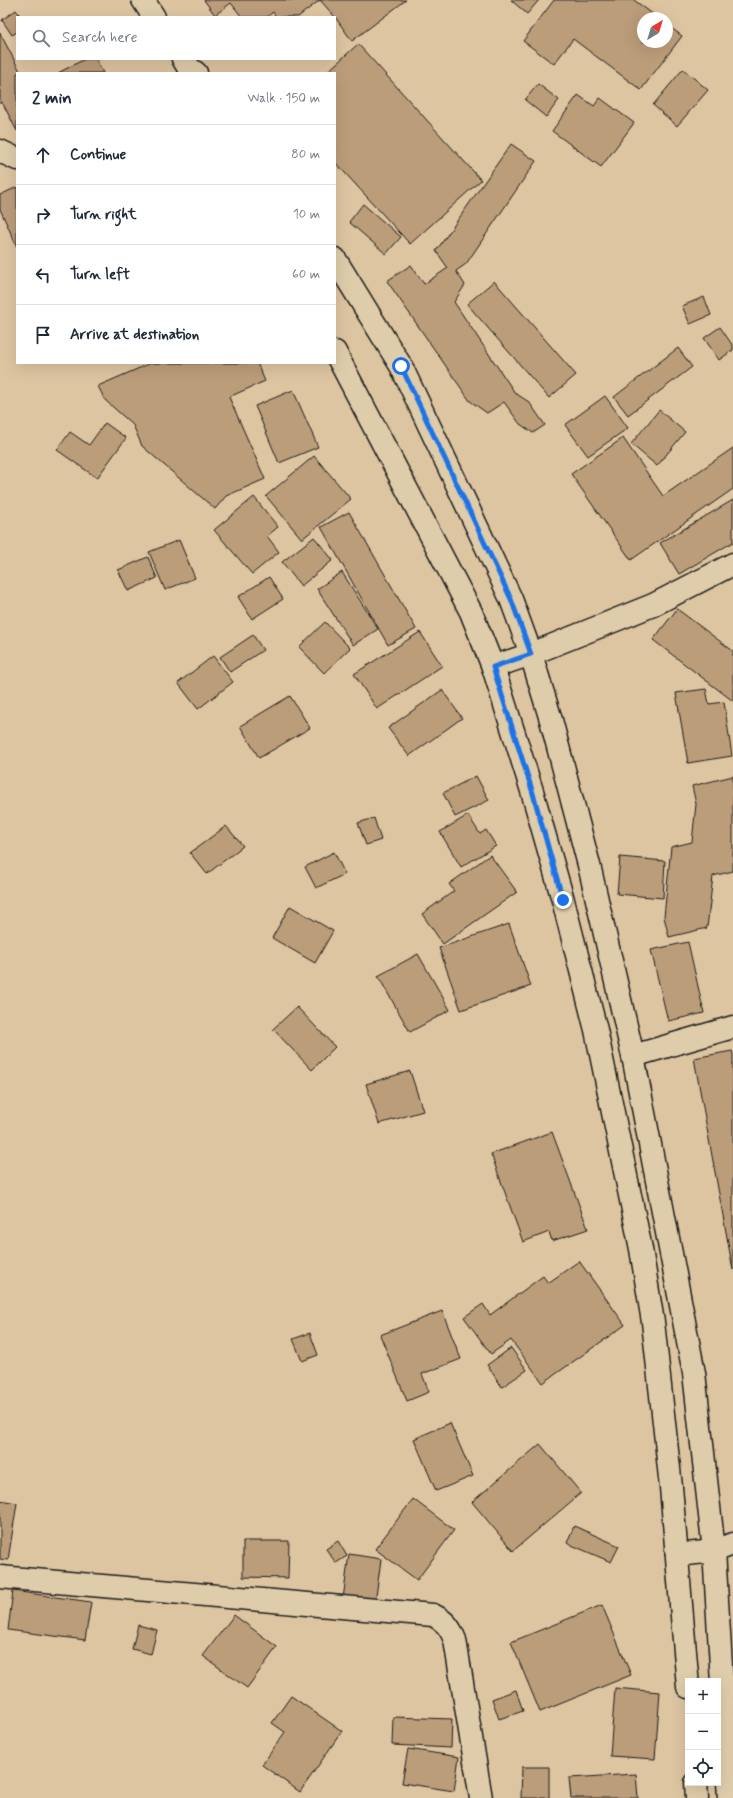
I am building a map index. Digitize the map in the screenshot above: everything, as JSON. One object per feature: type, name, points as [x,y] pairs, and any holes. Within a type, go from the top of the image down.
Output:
[{"type":"main road","points":[[143,0],[153,16]]},
{"type":"main road","points":[[0,151],[16,159]]},
{"type":"main road","points":[[336,261],[401,366],[511,599],[531,654],[551,720],[589,865],[633,1056],[694,1373],[723,1547],[720,1673],[729,1798]]},
{"type":"main road","points":[[336,354],[471,612],[493,667],[532,790],[563,900],[596,1030],[641,1249],[653,1322],[664,1414],[687,1678]]},
{"type":"main road","points":[[493,667],[531,654],[653,605],[733,564]]},
{"type":"main road","points":[[633,1056],[733,1027]]},
{"type":"main road","points":[[677,1555],[723,1547]]},
{"type":"main road","points":[[0,1577],[433,1615],[443,1620],[451,1628],[455,1640],[481,1798]]},
{"type":"main road","points":[[696,1786],[697,1798]]},
{"type":"building","points":[[204,0],[320,0],[299,16],[275,16],[273,12],[268,16],[241,16],[231,3],[215,15]]},
{"type":"building","points":[[320,0],[406,0],[352,41],[336,18],[336,16],[334,16]]},
{"type":"building","points":[[511,0],[539,0],[527,14]]},
{"type":"building","points":[[554,0],[634,0],[650,12],[637,12],[637,48],[673,48],[641,90],[573,39],[554,64],[523,41]]},
{"type":"building","points":[[16,10],[20,16],[16,16],[16,33],[12,35],[2,20]]},
{"type":"building","points":[[673,29],[682,36],[673,48]]},
{"type":"building","points":[[0,33],[20,72],[16,72],[16,129],[2,102],[0,104]]},
{"type":"building","points":[[358,44],[481,180],[410,244],[336,163],[336,72],[327,72]]},
{"type":"building","points":[[83,60],[96,60],[102,72],[60,72]]},
{"type":"building","points":[[683,69],[708,90],[677,126],[653,105]]},
{"type":"building","points":[[538,84],[559,100],[546,117],[525,100]]},
{"type":"building","points":[[578,95],[594,106],[600,98],[634,123],[601,167],[552,131]]},
{"type":"building","points":[[511,144],[536,161],[466,264],[456,271],[465,285],[454,302],[515,393],[529,402],[545,425],[533,433],[520,424],[504,402],[487,413],[470,401],[387,281],[411,265],[424,284],[448,268],[436,251]]},
{"type":"building","points":[[16,187],[16,245],[0,209],[0,195]]},
{"type":"building","points":[[363,204],[401,237],[386,254],[349,222]]},
{"type":"building","points":[[494,281],[576,375],[549,398],[467,304]]},
{"type":"building","points":[[704,297],[711,315],[690,324],[682,306]]},
{"type":"building","points":[[720,327],[733,346],[733,350],[719,360],[704,338]]},
{"type":"building","points":[[678,348],[692,367],[628,415],[614,397]]},
{"type":"building","points":[[149,364],[257,364],[265,381],[229,397],[265,479],[226,496],[215,509],[142,446],[133,425],[105,400],[98,386]]},
{"type":"building","points":[[293,390],[318,447],[279,463],[255,406]]},
{"type":"building","points":[[605,396],[628,428],[588,456],[565,425]]},
{"type":"building","points":[[659,410],[685,432],[657,466],[631,444]]},
{"type":"building","points":[[105,423],[126,438],[97,478],[57,450],[70,432],[89,445]]},
{"type":"building","points":[[623,438],[663,496],[733,448],[733,489],[631,560],[571,474]]},
{"type":"building","points":[[314,456],[351,499],[302,539],[266,496]]},
{"type":"building","points":[[254,497],[278,527],[267,536],[279,552],[252,574],[214,530]]},
{"type":"building","points":[[733,500],[733,542],[679,574],[660,543]]},
{"type":"building","points":[[349,512],[416,629],[388,645],[321,527]]},
{"type":"building","points":[[314,537],[333,560],[301,586],[282,562]]},
{"type":"building","points":[[179,540],[195,578],[165,590],[149,552]]},
{"type":"building","points":[[148,557],[157,578],[128,591],[118,570]]},
{"type":"building","points":[[342,572],[378,629],[353,645],[317,589]]},
{"type":"building","points":[[269,577],[283,599],[252,619],[238,597]]},
{"type":"building","points":[[677,609],[733,651],[733,701],[653,640]]},
{"type":"building","points":[[325,622],[350,648],[324,673],[299,647]]},
{"type":"building","points":[[420,632],[442,666],[377,709],[354,674]]},
{"type":"building","points":[[253,635],[263,650],[230,672],[220,657]]},
{"type":"building","points":[[213,656],[233,682],[198,709],[178,683]]},
{"type":"building","points":[[706,689],[709,704],[724,702],[732,756],[688,763],[676,693]]},
{"type":"building","points":[[442,690],[462,718],[409,756],[388,728]]},
{"type":"building","points":[[290,696],[310,728],[259,758],[240,726]]},
{"type":"building","points":[[476,776],[489,800],[455,817],[443,793]]},
{"type":"building","points":[[733,776],[733,871],[713,876],[707,928],[669,937],[664,917],[671,847],[692,842],[696,804],[692,786]]},
{"type":"building","points":[[468,815],[480,834],[486,830],[496,846],[461,867],[440,832]]},
{"type":"building","points":[[374,818],[381,840],[366,845],[358,823]]},
{"type":"building","points":[[226,826],[243,846],[207,874],[190,853]]},
{"type":"building","points":[[334,852],[345,874],[316,888],[305,867]]},
{"type":"building","points":[[490,855],[517,892],[443,944],[422,914],[454,891],[449,884]]},
{"type":"building","points":[[620,857],[665,861],[663,898],[617,894]]},
{"type":"building","points":[[290,906],[333,931],[315,963],[272,938]]},
{"type":"building","points":[[509,924],[531,986],[461,1010],[439,948]]},
{"type":"building","points":[[688,942],[704,1013],[668,1021],[651,950]]},
{"type":"building","points":[[418,954],[450,1010],[410,1032],[378,976]]},
{"type":"building","points":[[297,1007],[335,1047],[312,1070],[273,1029]]},
{"type":"building","points":[[732,1051],[733,1054],[733,1270],[694,1058]]},
{"type":"building","points":[[410,1071],[423,1111],[379,1124],[366,1084]]},
{"type":"building","points":[[552,1132],[588,1229],[552,1241],[549,1232],[523,1242],[491,1154]]},
{"type":"building","points":[[579,1261],[625,1325],[543,1383],[511,1340],[491,1354],[464,1317],[483,1304],[490,1315],[543,1276],[548,1283]]},
{"type":"building","points":[[442,1311],[461,1359],[422,1374],[429,1392],[407,1401],[380,1335]]},
{"type":"building","points":[[310,1333],[318,1355],[302,1361],[293,1339]]},
{"type":"building","points":[[511,1348],[527,1370],[502,1387],[487,1365]]},
{"type":"building","points":[[450,1423],[473,1476],[436,1491],[414,1439]]},
{"type":"building","points":[[540,1444],[581,1493],[513,1551],[472,1502]]},
{"type":"building","points":[[413,1499],[454,1530],[417,1580],[375,1549]]},
{"type":"building","points":[[0,1500],[17,1503],[8,1560],[0,1559]]},
{"type":"building","points":[[574,1526],[619,1546],[611,1562],[567,1543]]},
{"type":"building","points":[[243,1541],[289,1541],[288,1578],[243,1577]]},
{"type":"building","points":[[338,1541],[347,1556],[336,1563],[326,1549]]},
{"type":"building","points":[[349,1554],[381,1559],[375,1604],[343,1599]]},
{"type":"building","points":[[13,1591],[91,1602],[85,1640],[8,1630]]},
{"type":"building","points":[[602,1605],[631,1675],[540,1712],[511,1642]]},
{"type":"building","points":[[234,1615],[277,1647],[247,1688],[203,1656]]},
{"type":"building","points":[[138,1625],[157,1630],[151,1654],[132,1649]]},
{"type":"building","points":[[615,1688],[660,1692],[655,1759],[610,1756]]},
{"type":"building","points":[[516,1690],[523,1711],[499,1719],[492,1699]]},
{"type":"building","points":[[291,1696],[342,1731],[300,1792],[262,1765],[285,1732],[272,1723]]},
{"type":"building","points":[[393,1717],[452,1719],[451,1748],[392,1745]]},
{"type":"building","points":[[408,1749],[459,1757],[454,1791],[402,1783]]},
{"type":"building","points":[[522,1767],[549,1767],[549,1798],[521,1798]]},
{"type":"building","points":[[636,1774],[638,1798],[571,1798],[569,1778]]},
{"type":"route","points":[[401,366],[511,599],[531,654],[493,667],[532,790],[563,900]]}]
